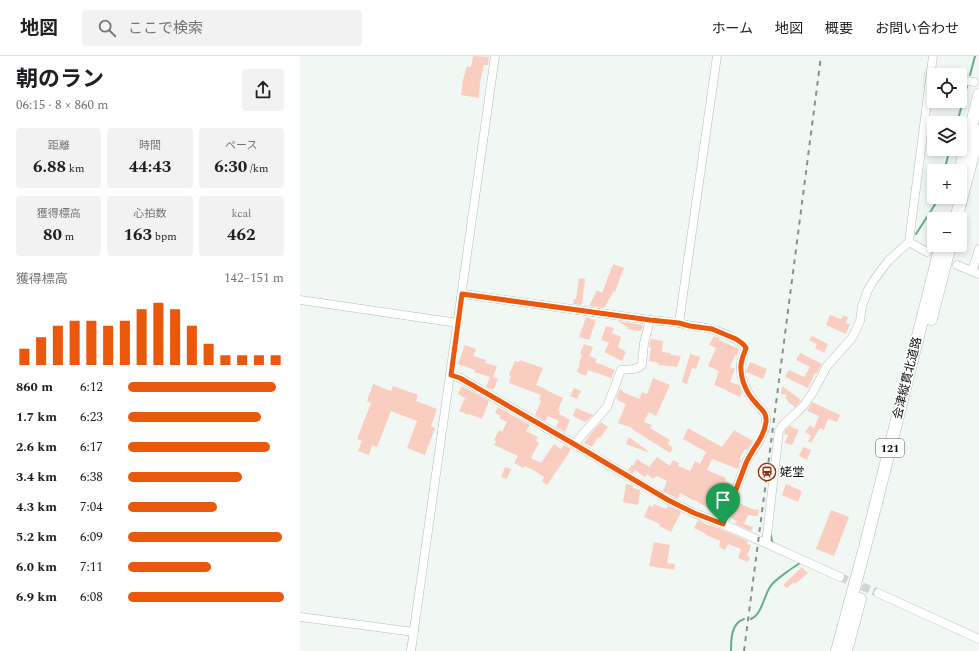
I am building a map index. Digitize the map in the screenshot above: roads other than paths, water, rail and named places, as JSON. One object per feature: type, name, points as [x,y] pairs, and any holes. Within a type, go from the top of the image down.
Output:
[{"type":"highway","points":[[962,164],[979,95]]},
{"type":"highway","points":[[958,212],[979,131]]},
{"type":"highway","name":"会津縦貫北道路","points":[[837,651],[867,540],[939,252]]},
{"type":"highway","name":"会津縦貫北道路","points":[[846,651],[948,252]]},
{"type":"street","points":[[411,651],[495,56]]},
{"type":"street","points":[[679,323],[717,56]]},
{"type":"street","points":[[932,68],[933,56]]},
{"type":"street","points":[[967,81],[974,82]]},
{"type":"street","points":[[766,543],[779,431],[782,426],[804,405],[827,366],[851,339],[860,321],[862,306],[868,290],[874,280],[888,262],[909,242],[928,108]]},
{"type":"street","points":[[909,242],[927,252]]},
{"type":"street","points":[[958,265],[976,273],[979,249]]},
{"type":"street","points":[[462,294],[679,323],[712,329],[743,344],[746,348],[741,361],[743,382],[755,403],[763,410],[766,418],[762,438],[750,456],[723,524]]},
{"type":"street","points":[[300,300],[458,323]]},
{"type":"street","points":[[574,444],[606,409],[621,370],[637,369],[642,364],[644,343],[650,320]]},
{"type":"street","points":[[451,375],[460,378],[668,500],[694,513],[766,543],[840,578]]},
{"type":"street","points":[[878,593],[979,639]]},
{"type":"street","points":[[300,617],[414,632]]},
{"type":"waterway","points":[[970,75],[975,56]]},
{"type":"waterway","points":[[959,116],[961,108]]},
{"type":"waterway","points":[[946,164],[948,156]]},
{"type":"waterway","points":[[916,234],[935,204]]},
{"type":"waterway","points":[[771,535],[772,542],[774,543]]},
{"type":"waterway","points":[[751,619],[758,613],[772,584],[802,562]]},
{"type":"waterway","points":[[731,651],[734,628],[736,624],[744,619]]},
{"type":"tunnel","points":[[840,577],[878,593]]},
{"type":"railway","points":[[744,651],[821,56]]},
{"type":"place","name":"姥堂","points":[[767,472]]}]
